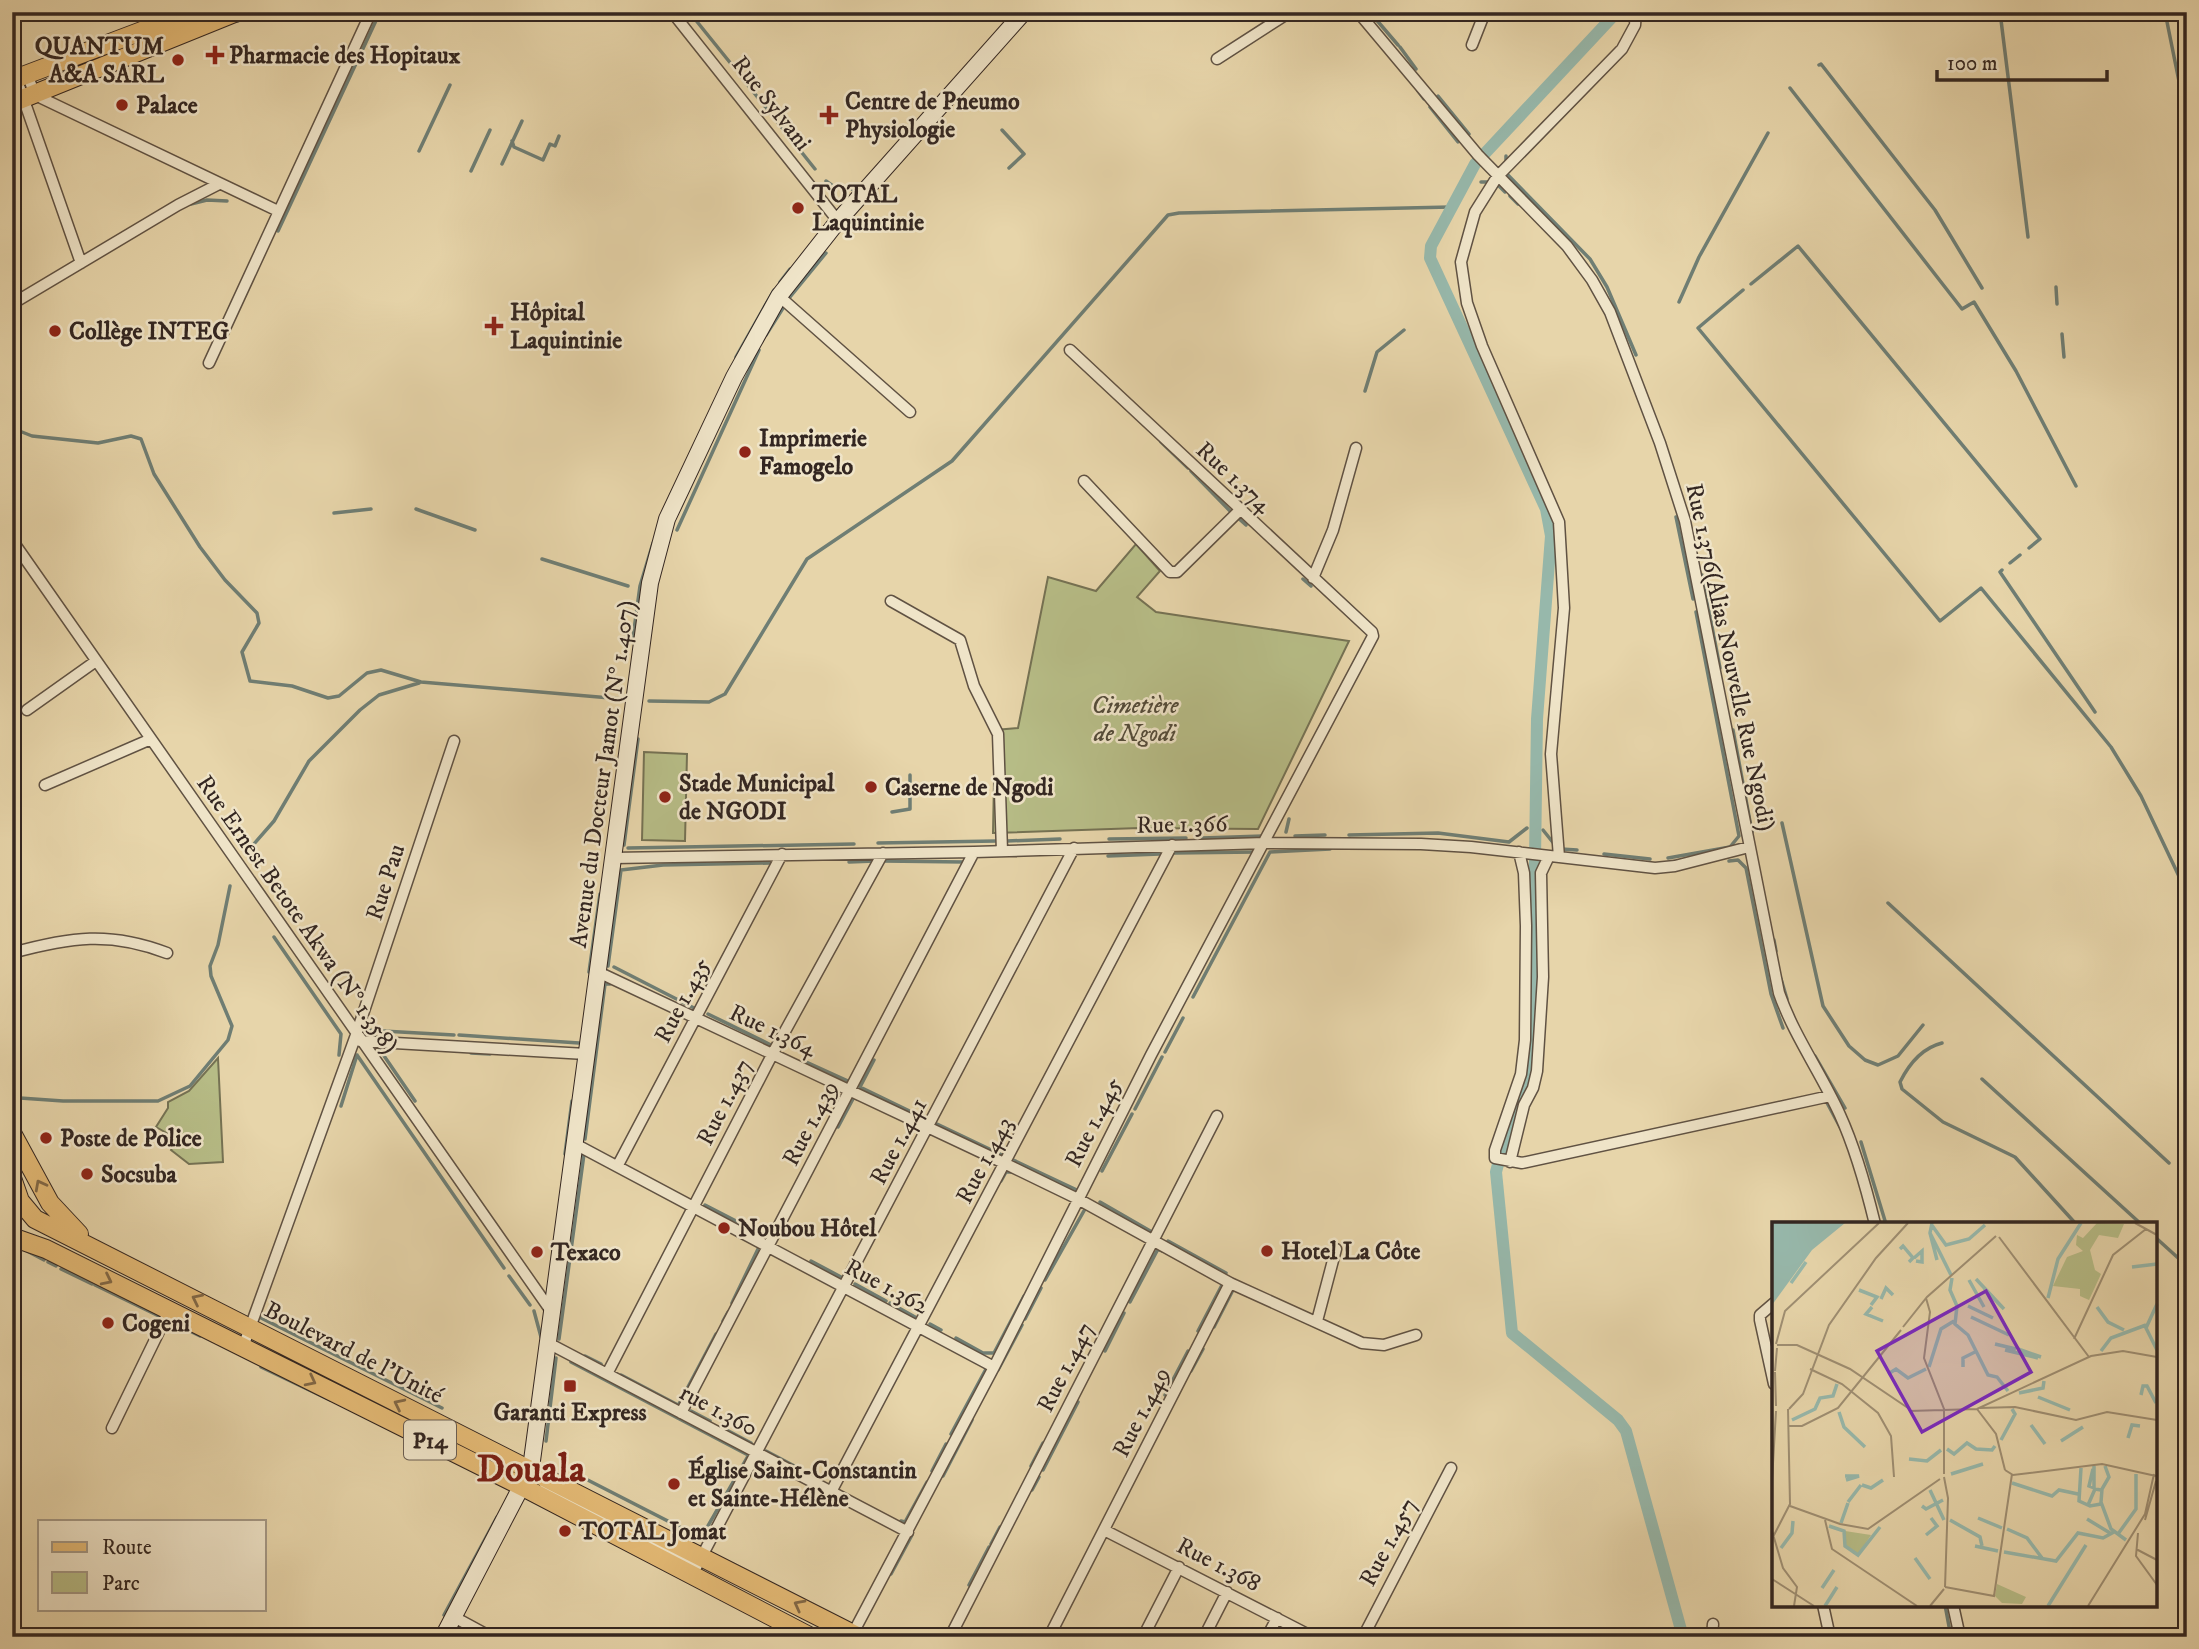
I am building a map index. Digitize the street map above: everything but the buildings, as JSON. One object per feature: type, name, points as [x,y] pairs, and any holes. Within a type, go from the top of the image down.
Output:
[{"type":"main road","points":[[24,99],[192,12]]},
{"type":"main road","points":[[17,75],[170,23],[237,12]]},
{"type":"main road","name":"Avenue du Docteur Jamot (N° 1.407)","points":[[443,1637],[531,1468],[650,583],[667,519],[734,377],[779,296],[838,221],[1024,12]]},
{"type":"main road","points":[[12,1133],[50,1203],[89,1244]]},
{"type":"main road","name":"P14","points":[[12,1178],[20,1201],[36,1219],[89,1244]]},
{"type":"main road","name":"P14","points":[[12,1227],[46,1249]]},
{"type":"main road","points":[[12,1237],[46,1249]]},
{"type":"main road","name":"Boulevard de l'Unité","points":[[89,1244],[251,1326],[341,1376],[531,1468],[696,1562],[811,1637]]},
{"type":"main road","name":"Boulevard de l'Unité","points":[[46,1249],[523,1487],[696,1562],[854,1636]]},
{"type":"street","points":[[209,363],[371,12]]},
{"type":"street","name":"Rue Sylvani","points":[[672,12],[838,221]]},
{"type":"street","points":[[1217,59],[1290,12]]},
{"type":"street","name":"Rue 1.376(Alias Nouvelle Rue Ngodi)","points":[[1359,12],[1497,177],[1567,246],[1592,280],[1629,358],[1685,521],[1779,993],[1788,1019],[1830,1096],[1861,1170],[1874,1222]]},
{"type":"street","points":[[1472,45],[1485,12]]},
{"type":"street","points":[[1503,1161],[1533,1088],[1537,1071],[1543,977],[1541,873],[1554,857],[1552,754],[1564,608],[1559,522],[1482,346],[1467,303],[1461,262],[1475,212],[1497,177],[1622,49],[1635,25],[1636,12]]},
{"type":"street","points":[[17,75],[81,263]]},
{"type":"street","points":[[24,99],[278,211]]},
{"type":"street","points":[[12,304],[219,184]]},
{"type":"street","points":[[779,296],[910,412]]},
{"type":"street","name":"Rue 1.374","points":[[1070,350],[1239,511],[1373,632]]},
{"type":"street","points":[[1313,578],[1333,530],[1356,447]]},
{"type":"street","points":[[1084,481],[1170,572],[1177,572],[1239,511]]},
{"type":"street","name":"Rue Ernest Betote Akwa (N° 1.358)","points":[[12,540],[551,1311]]},
{"type":"street","points":[[891,601],[960,640],[974,686],[998,734],[1002,851]]},
{"type":"street","name":"Rue 1.445","points":[[854,1636],[1078,1199],[1372,639],[1373,632]]},
{"type":"street","points":[[27,710],[96,661]]},
{"type":"street","points":[[45,785],[150,739]]},
{"type":"street","name":"Rue Pau","points":[[243,1347],[358,1038],[454,741]]},
{"type":"street","name":"Rue 1.366","points":[[613,858],[974,852],[1265,843],[1448,844],[1656,868],[1675,866],[1749,847]]},
{"type":"street","name":"Rue 1.443","points":[[831,1492],[1172,845]]},
{"type":"street","name":"Rue 1.441","points":[[696,1562],[757,1454],[842,1286],[930,1128],[1074,848]]},
{"type":"street","name":"Rue 1.439","points":[[681,1413],[974,852]]},
{"type":"street","points":[[1519,852],[1524,873],[1526,926],[1525,1040],[1521,1074],[1495,1150],[1503,1161],[1522,1163],[1606,1147],[1830,1096]]},
{"type":"street","name":"Rue 1.437","points":[[607,1374],[773,1053],[883,853]]},
{"type":"street","name":"Rue 1.435","points":[[618,1165],[782,854]]},
{"type":"street","points":[[12,953],[100,937],[127,939],[167,953]]},
{"type":"street","name":"Rue 1.364","points":[[598,972],[1078,1199],[1153,1243]]},
{"type":"street","points":[[358,1038],[586,1054]]},
{"type":"street","name":"Rue 1.447","points":[[950,1637],[1217,1116]]},
{"type":"street","name":"Rue 1.362","points":[[575,1144],[994,1367]]},
{"type":"street","points":[[1153,1243],[1230,1283],[1362,1343],[1377,1345],[1416,1335]]},
{"type":"street","points":[[1317,1321],[1336,1249]]},
{"type":"street","name":"Rue 1.449","points":[[1049,1637],[1230,1283]]},
{"type":"street","points":[[1772,1305],[1760,1315],[1772,1375]]},
{"type":"street","points":[[112,1428],[169,1311]]},
{"type":"street","name":"rue 1.360","points":[[548,1343],[908,1532]]},
{"type":"street","name":"Rue 1.457","points":[[1363,1637],[1451,1468]]},
{"type":"street","points":[[550,1480],[690,1553],[696,1562],[686,1562],[546,1488],[544,1481],[550,1480]]},
{"type":"street","name":"Rue 1.368","points":[[1104,1530],[1313,1637]]},
{"type":"street","points":[[1143,1637],[1179,1567]]},
{"type":"street","points":[[1204,1637],[1227,1592]]},
{"type":"street","points":[[1823,1607],[1830,1637]]},
{"type":"street","points":[[1953,1607],[1960,1637]]},
{"type":"street","points":[[454,1617],[491,1637]]},
{"type":"street","points":[[1267,1637],[1277,1618]]},
{"type":"street","points":[[1712,1637],[1713,1623]]},
{"type":"green space","name":"Cimetière de Ngodi","points":[[1136,544],[1160,571],[1137,597],[1156,612],[1349,641],[1258,829],[1140,828],[993,833],[995,730],[1018,728],[1048,577],[1096,591]]},
{"type":"green space","name":"Stade Municipal de NGODI","points":[[644,752],[687,754],[685,841],[642,840]]},
{"type":"green space","points":[[218,1058],[223,1162],[189,1164],[171,1150],[177,1139],[156,1127],[168,1108],[168,1102],[189,1091]]},
{"type":"waterway","points":[[238,21],[260,12]]},
{"type":"waterway","points":[[278,231],[380,12]]},
{"type":"waterway","points":[[1617,12],[1475,164],[1431,246],[1430,258],[1546,509],[1551,536],[1537,719],[1532,1069],[1509,1122],[1496,1172],[1512,1333],[1618,1420],[1626,1431],[1683,1637]]},
{"type":"waterway","points":[[2000,12],[2028,237]]},
{"type":"waterway","points":[[2165,12],[2187,121]]},
{"type":"waterway","points":[[690,13],[732,65]]},
{"type":"waterway","points":[[1374,17],[1398,45]]},
{"type":"waterway","points":[[1400,47],[1416,69]]},
{"type":"waterway","points":[[1819,65],[1821,64],[1935,210],[1982,288]]},
{"type":"waterway","points":[[739,74],[815,169]]},
{"type":"waterway","points":[[419,151],[450,85]]},
{"type":"waterway","points":[[1790,88],[1962,309],[1974,302],[2016,371],[2076,486]]},
{"type":"waterway","points":[[1418,91],[1424,99]]},
{"type":"waterway","points":[[1438,96],[1469,134]]},
{"type":"waterway","points":[[1430,107],[1458,142]]},
{"type":"waterway","points":[[502,164],[522,121]]},
{"type":"waterway","points":[[471,171],[490,130]]},
{"type":"waterway","points":[[1002,130],[1024,154],[1009,168]]},
{"type":"waterway","points":[[1679,302],[1699,257],[1768,133]]},
{"type":"waterway","points":[[512,141],[514,147],[543,160],[550,144],[555,146],[559,136]]},
{"type":"waterway","points":[[1506,156],[1506,164]]},
{"type":"waterway","points":[[1505,172],[1590,259],[1607,287],[1636,355]]},
{"type":"waterway","points":[[826,181],[833,186],[857,190]]},
{"type":"waterway","points":[[1481,182],[1490,182]]},
{"type":"waterway","points":[[1497,184],[1505,192]]},
{"type":"waterway","points":[[1510,196],[1518,204]]},
{"type":"waterway","points":[[191,204],[207,200],[227,201]]},
{"type":"waterway","points":[[649,701],[709,702],[725,694],[807,559],[952,461],[1168,215],[1451,207]]},
{"type":"waterway","points":[[1751,284],[1798,246],[2040,539],[2029,548]]},
{"type":"waterway","points":[[766,335],[790,297],[826,253]]},
{"type":"waterway","points":[[780,282],[790,269]]},
{"type":"waterway","points":[[2056,287],[2057,304]]},
{"type":"waterway","points":[[736,357],[774,290]]},
{"type":"waterway","points":[[1743,290],[1698,328],[1940,621],[1981,588],[2111,747],[2141,796],[2185,889]]},
{"type":"waterway","points":[[1365,391],[1377,352],[1404,330]]},
{"type":"waterway","points":[[2062,334],[2064,357]]},
{"type":"waterway","points":[[677,530],[759,350]]},
{"type":"waterway","points":[[2181,374],[2187,387]]},
{"type":"waterway","points":[[12,428],[32,436],[98,443],[131,436],[141,439],[154,474],[200,547],[225,580],[257,613],[259,623],[242,652],[250,681],[292,686],[328,698],[339,696],[367,673],[381,670],[421,682],[622,699]]},
{"type":"waterway","points":[[1161,442],[1188,468]]},
{"type":"waterway","points":[[1191,471],[1232,513]]},
{"type":"waterway","points":[[334,513],[371,509]]},
{"type":"waterway","points":[[416,509],[475,530]]},
{"type":"waterway","points":[[1237,517],[1246,525]]},
{"type":"waterway","points":[[1676,517],[1693,599]]},
{"type":"waterway","points":[[633,637],[640,586],[653,543]]},
{"type":"waterway","points":[[2010,563],[2020,555]]},
{"type":"waterway","points":[[542,559],[628,586]]},
{"type":"waterway","points":[[2002,570],[2000,572],[2095,712]]},
{"type":"waterway","points":[[1702,575],[1720,668]]},
{"type":"waterway","points":[[1303,579],[1311,586]]},
{"type":"waterway","points":[[1668,858],[1730,847],[1739,836],[1696,612]]},
{"type":"waterway","points":[[246,853],[274,821],[309,761],[360,710],[379,695],[419,683]]},
{"type":"waterway","points":[[1733,730],[1752,832]]},
{"type":"waterway","points":[[624,845],[638,739]]},
{"type":"waterway","points":[[892,812],[910,809],[910,775]]},
{"type":"waterway","points":[[1286,832],[1289,819]]},
{"type":"waterway","points":[[1782,823],[1823,1006],[1849,1046],[1865,1060],[1878,1065],[1898,1056],[1923,1025]]},
{"type":"waterway","points":[[1349,835],[1438,833],[1509,842],[1527,828]]},
{"type":"waterway","points":[[1543,830],[1555,845]]},
{"type":"waterway","points":[[1295,836],[1325,835]]},
{"type":"waterway","points":[[1202,838],[1263,836]]},
{"type":"waterway","points":[[1109,839],[1186,838]]},
{"type":"waterway","points":[[1007,841],[1060,839]]},
{"type":"waterway","points":[[878,843],[996,841]]},
{"type":"waterway","points":[[628,848],[854,844]]},
{"type":"waterway","points":[[1193,997],[1270,852],[1330,849]]},
{"type":"waterway","points":[[1561,849],[1577,850]]},
{"type":"waterway","points":[[1174,853],[1256,852]]},
{"type":"waterway","points":[[1108,856],[1160,854]]},
{"type":"waterway","points":[[1604,854],[1650,859]]},
{"type":"waterway","points":[[1729,861],[1738,860],[1746,868],[1771,994],[1783,1028]]},
{"type":"waterway","points":[[849,862],[875,861]]},
{"type":"waterway","points":[[883,861],[964,862]]},
{"type":"waterway","points":[[608,966],[621,870],[663,865],[770,863]]},
{"type":"waterway","points":[[20,1098],[158,1101],[190,1086],[228,1040],[232,1026],[211,976],[210,966],[218,945],[230,886]]},
{"type":"waterway","points":[[589,972],[600,894]]},
{"type":"waterway","points":[[1888,903],[2169,1163]]},
{"type":"waterway","points":[[274,937],[341,1034],[339,1055]]},
{"type":"waterway","points":[[1774,940],[1776,951]]},
{"type":"waterway","points":[[614,967],[694,1008]]},
{"type":"waterway","points":[[1781,979],[1787,999]]},
{"type":"waterway","points":[[585,1139],[605,984],[610,984]]},
{"type":"waterway","points":[[708,1014],[771,1045]]},
{"type":"waterway","points":[[1165,1052],[1183,1018]]},
{"type":"waterway","points":[[365,1030],[454,1035]]},
{"type":"waterway","points":[[459,1035],[579,1043]]},
{"type":"waterway","points":[[1942,1043],[1928,1049],[1912,1063],[1900,1082],[1902,1089],[1943,1122],[2015,1157],[2074,1222]]},
{"type":"waterway","points":[[380,1050],[415,1101]]},
{"type":"waterway","points":[[471,1053],[490,1054]]},
{"type":"waterway","points":[[357,1055],[504,1268]]},
{"type":"waterway","points":[[341,1106],[357,1055]]},
{"type":"waterway","points":[[1815,1056],[1845,1108]]},
{"type":"waterway","points":[[1135,1109],[1162,1057]]},
{"type":"waterway","points":[[874,1060],[860,1087],[924,1118]]},
{"type":"waterway","points":[[804,1061],[848,1081]]},
{"type":"waterway","points":[[1982,1079],[2139,1222]]},
{"type":"waterway","points":[[838,1127],[854,1097],[857,1099]]},
{"type":"waterway","points":[[1825,1099],[1841,1129]]},
{"type":"waterway","points":[[565,1154],[572,1101]]},
{"type":"waterway","points":[[1102,1171],[1132,1114]]},
{"type":"waterway","points":[[937,1124],[1002,1155]]},
{"type":"waterway","points":[[1861,1142],[1885,1222]]},
{"type":"waterway","points":[[559,1339],[584,1154]]},
{"type":"waterway","points":[[1011,1159],[1079,1191]]},
{"type":"waterway","points":[[1001,1181],[1006,1172],[1012,1172]]},
{"type":"waterway","points":[[1100,1202],[1152,1232]]},
{"type":"waterway","points":[[705,1205],[767,1237],[771,1229]]},
{"type":"waterway","points":[[1045,1280],[1085,1209]]},
{"type":"waterway","points":[[2157,1239],[2187,1266]]},
{"type":"waterway","points":[[1168,1241],[1226,1273]]},
{"type":"waterway","points":[[732,1303],[759,1247]]},
{"type":"waterway","points":[[1130,1302],[1158,1249],[1162,1251]]},
{"type":"waterway","points":[[27,1251],[44,1260]]},
{"type":"waterway","points":[[811,1261],[841,1277]]},
{"type":"waterway","points":[[48,1262],[56,1266]]},
{"type":"waterway","points":[[61,1269],[92,1284]]},
{"type":"waterway","points":[[509,1276],[530,1305]]},
{"type":"waterway","points":[[855,1284],[886,1301]]},
{"type":"waterway","points":[[95,1285],[200,1336]]},
{"type":"waterway","points":[[1198,1331],[1222,1285]]},
{"type":"waterway","points":[[1025,1319],[1041,1288]]},
{"type":"waterway","points":[[1214,1327],[1234,1288]]},
{"type":"waterway","points":[[956,1338],[983,1353],[994,1353],[1024,1296]]},
{"type":"waterway","points":[[890,1303],[915,1317]]},
{"type":"waterway","points":[[534,1311],[541,1337]]},
{"type":"waterway","points":[[723,1321],[728,1312]]},
{"type":"waterway","points":[[1105,1351],[1124,1313]]},
{"type":"waterway","points":[[255,1315],[442,1408]]},
{"type":"waterway","points":[[930,1324],[941,1330]]},
{"type":"waterway","points":[[998,1370],[1022,1325]]},
{"type":"waterway","points":[[679,1404],[716,1334]]},
{"type":"waterway","points":[[1191,1371],[1203,1349]]},
{"type":"waterway","points":[[1165,1395],[1188,1351]]},
{"type":"waterway","points":[[585,1356],[601,1364]]},
{"type":"waterway","points":[[546,1441],[556,1358]]},
{"type":"waterway","points":[[571,1362],[748,1455]]},
{"type":"waterway","points":[[261,1367],[330,1400]]},
{"type":"waterway","points":[[951,1434],[986,1369]]},
{"type":"waterway","points":[[621,1375],[678,1405]]},
{"type":"waterway","points":[[1043,1470],[1078,1402]]},
{"type":"waterway","points":[[691,1411],[710,1421]]},
{"type":"waterway","points":[[943,1476],[972,1420]]},
{"type":"waterway","points":[[721,1427],[751,1443]]},
{"type":"waterway","points":[[1031,1466],[1043,1443]]},
{"type":"waterway","points":[[932,1471],[946,1444]]},
{"type":"waterway","points":[[766,1451],[819,1479]]},
{"type":"waterway","points":[[576,1474],[701,1538],[748,1456]]},
{"type":"waterway","points":[[1032,1490],[1039,1477]]},
{"type":"waterway","points":[[901,1521],[905,1522],[927,1482]]},
{"type":"waterway","points":[[444,1615],[497,1517]]},
{"type":"waterway","points":[[991,1544],[1000,1527]]},
{"type":"waterway","points":[[891,1574],[912,1535]]},
{"type":"waterway","points":[[969,1585],[989,1547]]},
{"type":"waterway","points":[[1945,1607],[1951,1637]]},
{"type":"waterway","points":[[452,1637],[459,1626]]},
{"type":"place","name":"Pharmacie des Hopitaux","points":[[215,55]]},
{"type":"place","name":"QUANTUM A&A SARL","points":[[178,60]]},
{"type":"place","name":"Palace","points":[[122,105]]},
{"type":"place","name":"Centre de Pneumo Physiologie","points":[[829,115]]},
{"type":"place","name":"TOTAL Laquintinie","points":[[798,208]]},
{"type":"place","name":"Hôpital Laquintinie","points":[[494,326]]},
{"type":"place","name":"Collège INTEG","points":[[55,331]]},
{"type":"place","name":"Imprimerie Famogelo","points":[[745,452]]},
{"type":"place","name":"Caserne de Ngodi","points":[[871,787]]},
{"type":"place","name":"Stade Municipal de NGODI","points":[[665,797]]},
{"type":"place","name":"Poste de Police","points":[[46,1138]]},
{"type":"place","name":"Socsuba","points":[[87,1174]]},
{"type":"place","name":"Noubou Hôtel","points":[[724,1228]]},
{"type":"place","name":"Hotel La Côte","points":[[1267,1251]]},
{"type":"place","name":"Texaco","points":[[537,1252]]},
{"type":"place","name":"Cogeni","points":[[108,1323]]},
{"type":"place","name":"Garanti Express","points":[[570,1386]]},
{"type":"place","name":"Église Saint-Constantin et Sainte-Hélène","points":[[674,1484]]},
{"type":"place","name":"TOTAL Jomat","points":[[565,1531]]},
{"type":"district","name":"Douala","points":[[531,1468]]}]
